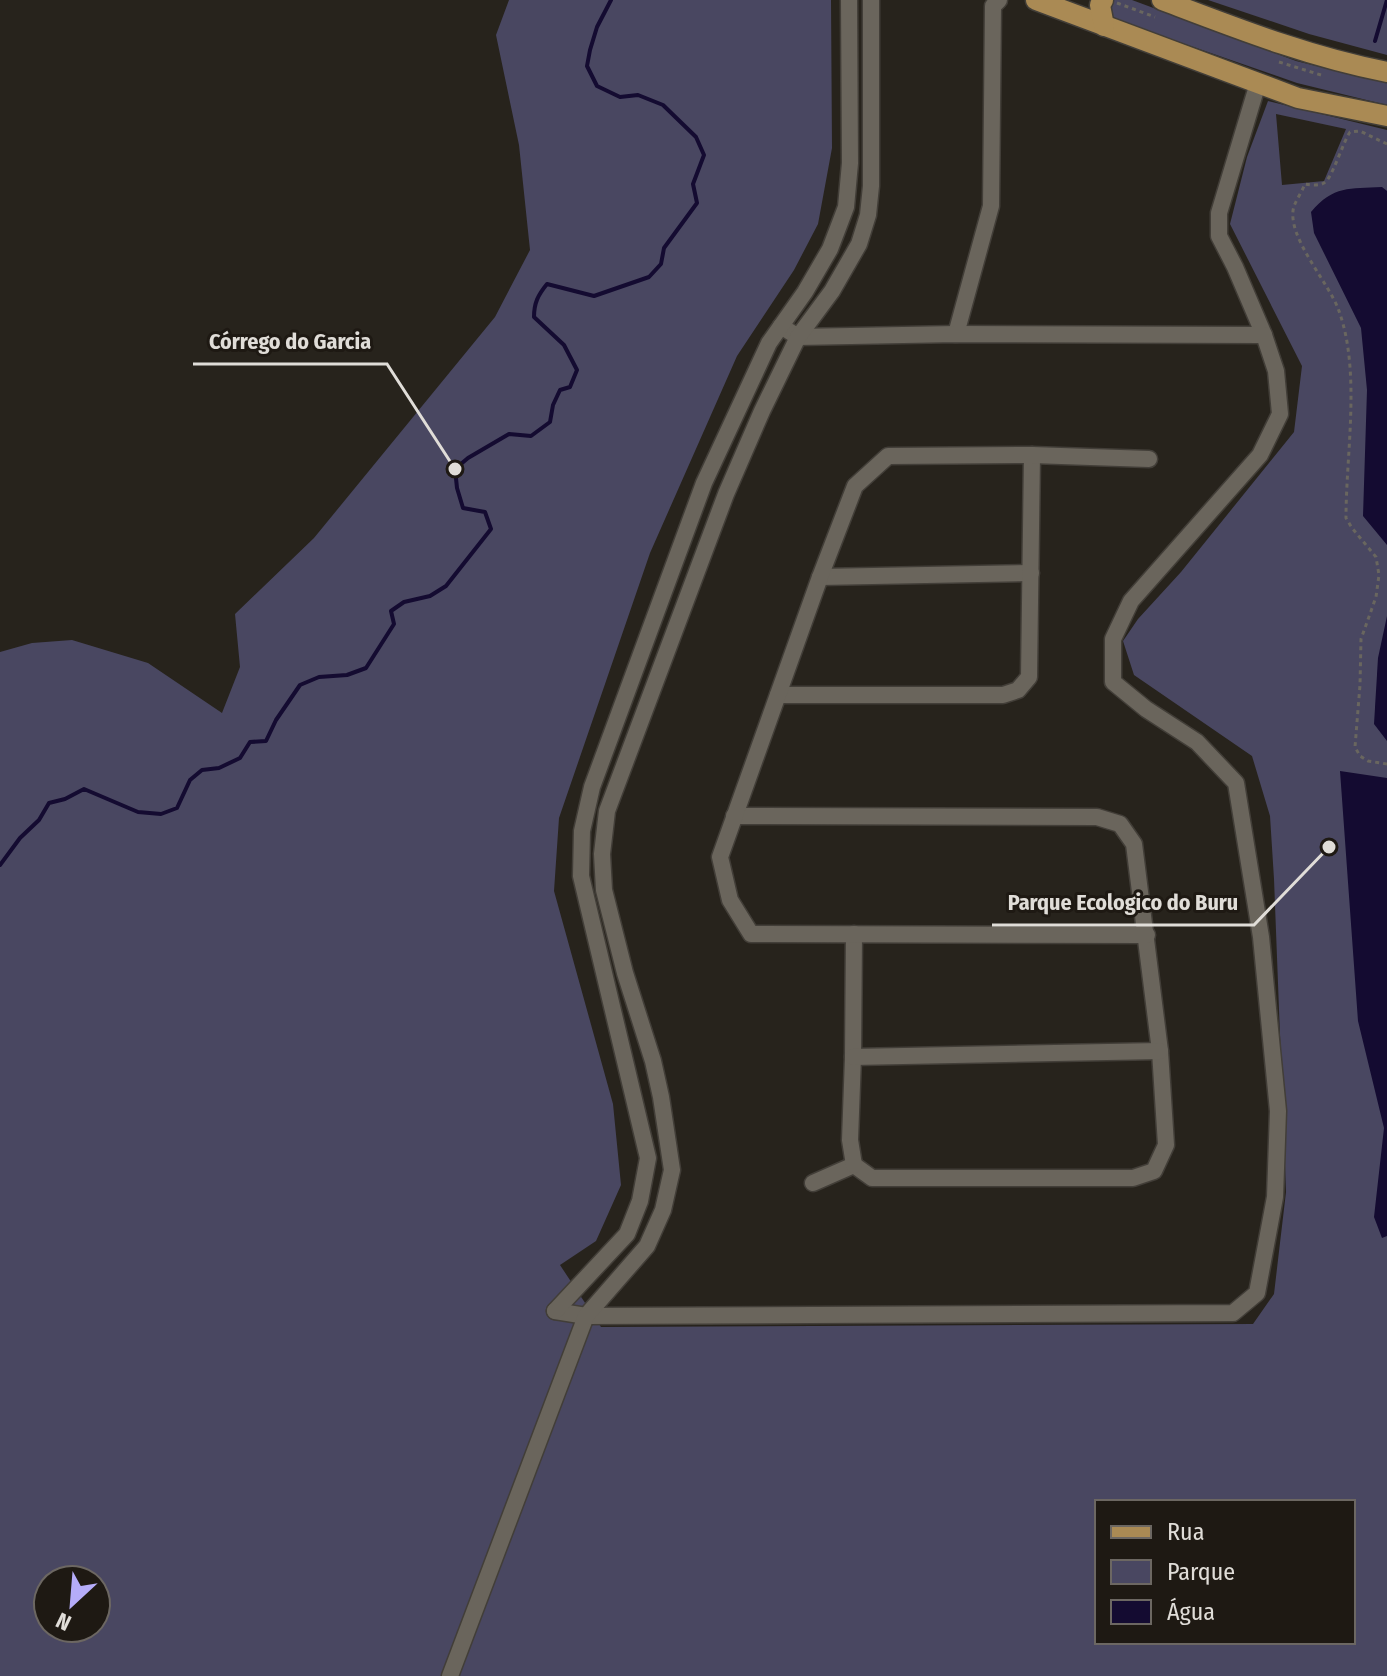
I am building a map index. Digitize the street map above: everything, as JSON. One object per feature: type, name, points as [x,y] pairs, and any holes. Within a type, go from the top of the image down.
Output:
[{"type":"main road","points":[[1036,0],[1298,98],[1387,116]]},
{"type":"main road","points":[[1103,0],[1100,5],[1104,26]]},
{"type":"main road","points":[[1162,0],[1272,42],[1387,72]]},
{"type":"street","points":[[849,0],[850,163],[846,207],[830,249],[805,292],[769,343],[704,483],[609,738],[592,787],[582,831],[581,876],[648,1158],[640,1201],[627,1234],[555,1311],[586,1316],[1233,1313],[1257,1293],[1275,1197],[1278,1111],[1261,937],[1236,783],[1197,742],[1146,709],[1113,682],[1113,639],[1131,601],[1260,455],[1280,414],[1276,371],[1264,335],[1219,236],[1219,213],[1258,83]]},
{"type":"street","points":[[450,1676],[586,1316],[647,1246],[663,1210],[672,1170],[653,1061],[625,973],[604,890],[602,854],[607,811],[726,494],[762,411],[798,337],[832,291],[859,244],[868,215],[871,171],[871,0]]},
{"type":"street","points":[[956,334],[991,206],[993,6],[999,0]]},
{"type":"street","points":[[781,326],[798,337],[1264,335]]},
{"type":"street","points":[[778,695],[1003,695],[1018,690],[1029,677],[1032,455]]},
{"type":"street","points":[[1147,935],[751,934],[730,900],[720,857],[855,486],[888,456],[1032,455],[1149,459]]},
{"type":"street","points":[[820,577],[1031,573]]},
{"type":"street","points":[[734,816],[1097,817],[1120,824],[1134,844],[1160,1051],[1166,1145],[1154,1171],[1133,1178],[872,1178],[854,1165],[850,1140],[854,934]]},
{"type":"street","points":[[853,1057],[1160,1051]]},
{"type":"street","points":[[813,1183],[854,1165]]},
{"type":"path","points":[[1387,144],[1360,131],[1350,132],[1331,176],[1324,183],[1305,184],[1294,207],[1293,219],[1297,234],[1339,309],[1349,353],[1351,388],[1346,518],[1376,557],[1379,575],[1376,597],[1361,639],[1355,747],[1360,756],[1368,761],[1387,764]]},
{"type":"green space","points":[[509,0],[831,0],[832,148],[818,224],[794,270],[737,356],[650,553],[559,818],[554,891],[613,1104],[621,1185],[596,1241],[560,1265],[601,1327],[1253,1324],[1274,1294],[1286,1192],[1270,816],[1252,756],[1134,675],[1123,641],[1294,432],[1302,366],[1230,224],[1247,157],[1268,101],[1387,130],[1387,1676],[0,1676],[0,652],[32,643],[72,640],[148,663],[222,713],[240,667],[235,614],[314,538],[495,317],[530,250],[519,145],[496,35]],"holes":[[[1276,114],[1346,129],[1324,181],[1282,185]]]},
{"type":"green space","points":[[1109,0],[1132,0],[1296,61],[1387,83],[1387,105],[1297,83],[1107,17]]},
{"type":"green space","points":[[1208,0],[1387,0],[1387,55],[1309,34]]},
{"type":"water","points":[[1382,187],[1387,191],[1387,545],[1363,516],[1367,390],[1361,328],[1314,233],[1311,212],[1327,197],[1343,190]]},
{"type":"water","points":[[1387,616],[1387,741],[1374,724],[1378,658]]},
{"type":"water","points":[[1340,771],[1387,778],[1387,1236],[1382,1238],[1374,1217],[1384,1128],[1358,1021]]},
{"type":"waterway","points":[[0,865],[20,838],[39,820],[49,803],[84,789],[138,812],[161,814],[177,808],[190,780],[202,770],[219,768],[240,758],[250,742],[266,741],[300,685],[319,677],[347,675],[366,668],[394,624],[391,611],[404,602],[430,596],[446,586],[491,529],[485,512],[463,508],[455,469],[509,434],[531,436],[550,422],[560,390],[570,387],[577,370],[564,345],[534,317],[541,292],[547,284],[594,296],[649,277],[661,264],[664,248],[697,203],[693,184],[704,155],[696,137],[663,105],[638,95],[620,97],[597,86],[587,66],[597,27],[611,0]]},
{"type":"waterway","points":[[1375,41],[1387,0]]},
{"type":"place","name":"Córrego do Garcia","points":[[455,469]]},
{"type":"place","name":"Parque Ecologico do Buru","points":[[1329,847]]}]
